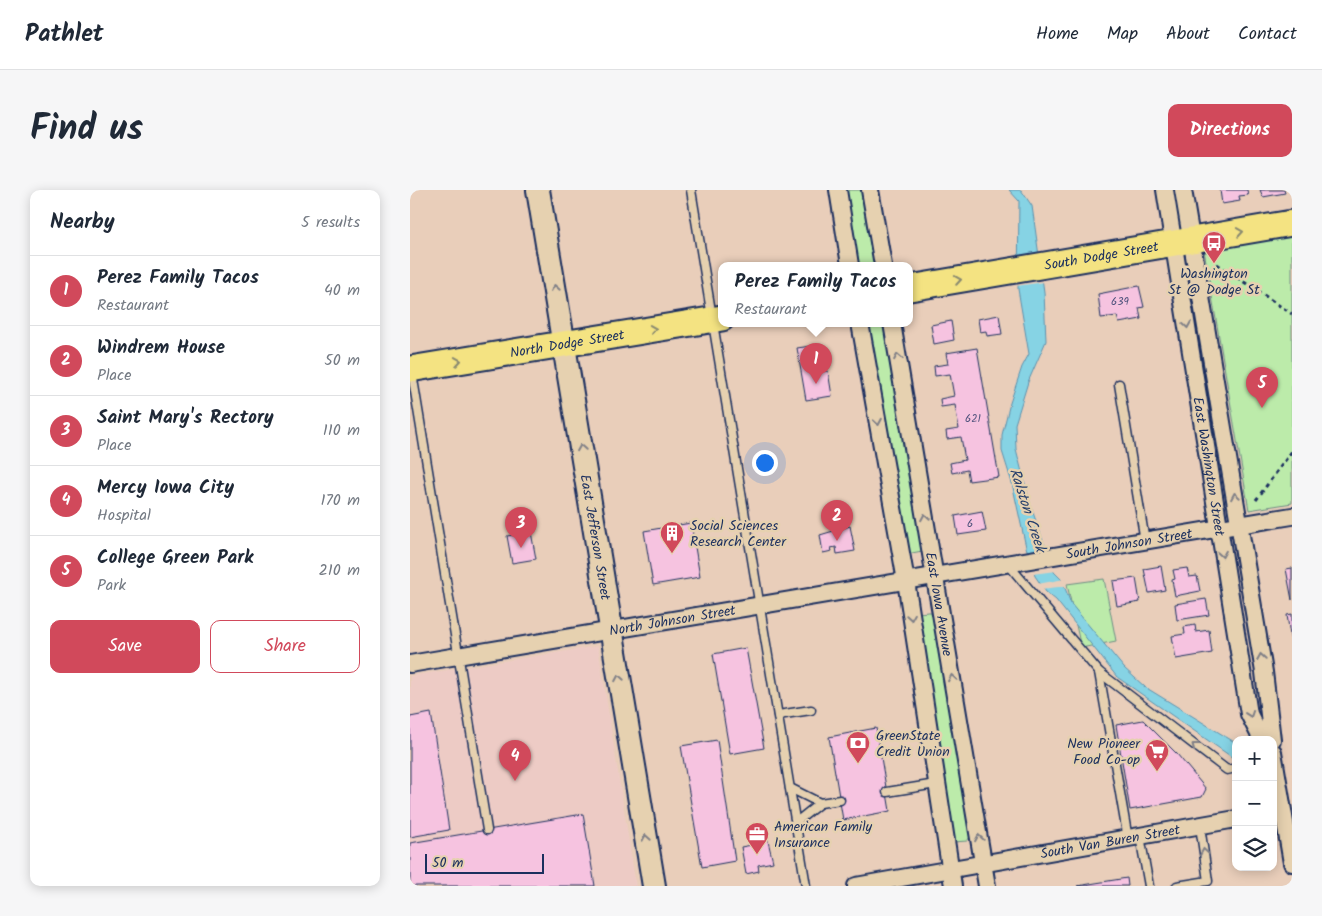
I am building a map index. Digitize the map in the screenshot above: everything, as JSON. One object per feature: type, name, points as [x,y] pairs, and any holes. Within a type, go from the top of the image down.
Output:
[{"type":"main road","name":"East Jefferson Street","points":[[538,190],[654,886]]},
{"type":"main road","name":"South Dodge Street","points":[[913,288],[1292,223]]},
{"type":"main road","name":"North Dodge Street","points":[[410,367],[718,319]]},
{"type":"street","points":[[838,190],[850,262]]},
{"type":"street","points":[[870,190],[882,262]]},
{"type":"street","name":"East Washington Street","points":[[1165,190],[1183,241],[1240,525],[1270,711],[1272,736]]},
{"type":"street","name":"East Washington Street","points":[[1183,190],[1183,241],[1219,528],[1249,714],[1260,736]]},
{"type":"street","points":[[861,327],[906,581],[951,878]]},
{"type":"street","name":"East Iowa Avenue","points":[[893,327],[987,886]]},
{"type":"street","name":"South Johnson Street","points":[[935,576],[1292,516]]},
{"type":"street","name":"North Johnson Street","points":[[410,664],[935,576]]},
{"type":"street","points":[[1277,781],[1292,863]]},
{"type":"street","name":"South Van Buren Street","points":[[856,886],[951,878],[983,864],[1232,821]]},
{"type":"lane","points":[[691,190],[718,319]]},
{"type":"lane","points":[[719,327],[760,606],[806,886]]},
{"type":"lane","points":[[410,367],[487,830]]},
{"type":"lane","points":[[1119,384],[1145,541]]},
{"type":"lane","points":[[1008,563],[1099,672],[1226,770],[1232,769]]},
{"type":"lane","points":[[1099,672],[1134,838],[1149,886]]},
{"type":"lane","points":[[778,715],[811,710]]},
{"type":"lane","points":[[887,792],[936,784]]},
{"type":"lane","points":[[790,788],[823,803]]},
{"type":"lane","points":[[795,823],[823,803],[840,800]]},
{"type":"lane","points":[[1177,886],[1208,881],[1200,826]]},
{"type":"path","points":[[1217,264],[1292,314]]},
{"type":"path","points":[[1256,500],[1292,450]]},
{"type":"shaded area","points":[[598,646],[636,886],[410,886],[410,676]]},
{"type":"green space","points":[[845,190],[863,190],[874,262],[857,262]]},
{"type":"green space","points":[[1292,235],[1292,503],[1249,510],[1204,250]]},
{"type":"green space","points":[[870,327],[885,327],[922,551],[907,554],[867,331]]},
{"type":"green space","points":[[1104,579],[1116,641],[1081,648],[1067,584]]},
{"type":"green space","points":[[932,612],[935,616],[970,837],[967,841],[954,842],[918,613]]},
{"type":"water","name":"Ralston Creek","points":[[1009,190],[1021,190],[1032,206],[1044,292],[1046,341],[1028,382],[1015,424],[1016,449],[1031,507],[1054,572],[1062,580],[1071,604],[1124,668],[1145,687],[1232,741],[1232,757],[1117,677],[1056,600],[1046,592],[1035,576],[1026,547],[1012,483],[1002,451],[1002,435],[1010,403],[1022,367],[1029,354],[1018,289],[1019,201]]},
{"type":"pier","points":[[1041,252],[1045,282],[1016,286],[1016,256]]},
{"type":"pier","points":[[1048,550],[1057,571],[1032,574],[1026,552]]},
{"type":"pier","points":[[1064,579],[1067,586],[1041,589],[1038,584]]},
{"type":"pier","points":[[1277,768],[1292,778],[1292,801],[1277,792]]},
{"type":"building","points":[[1220,190],[1247,190],[1248,195],[1239,196],[1240,201],[1222,204]]},
{"type":"building","points":[[1260,190],[1284,190],[1285,193],[1263,197]]},
{"type":"building","points":[[1139,286],[1144,307],[1139,308],[1141,319],[1119,323],[1117,316],[1101,318],[1098,294]]},
{"type":"building","points":[[999,315],[1002,334],[987,336],[986,331],[980,332],[978,319]]},
{"type":"building","points":[[951,321],[954,340],[934,344],[931,325]]},
{"type":"building","points":[[811,346],[819,350],[822,355],[824,371],[828,371],[832,396],[806,400],[797,348]]},
{"type":"building","points":[[977,348],[999,477],[969,481],[967,470],[952,473],[950,463],[965,460],[961,437],[947,439],[946,431],[959,429],[955,405],[941,407],[940,399],[954,396],[950,374],[935,376],[934,366],[948,364],[946,353]]},
{"type":"building","points":[[982,511],[986,531],[958,535],[955,516]]},
{"type":"building","name":"Social Sciences Research Center","points":[[691,523],[700,577],[653,585],[644,531]]},
{"type":"building","points":[[850,526],[855,551],[837,554],[836,547],[831,548],[832,551],[823,553],[820,535]]},
{"type":"building","points":[[531,532],[536,559],[512,563],[507,536]]},
{"type":"building","points":[[1161,566],[1165,590],[1149,593],[1144,569]]},
{"type":"building","points":[[1187,568],[1189,577],[1197,576],[1200,591],[1175,596],[1172,580],[1175,579],[1173,570]]},
{"type":"building","points":[[1292,568],[1292,600],[1286,569]]},
{"type":"building","points":[[1136,578],[1140,602],[1117,606],[1113,581]]},
{"type":"building","points":[[1206,599],[1209,615],[1177,620],[1175,604]]},
{"type":"building","points":[[1292,614],[1292,649],[1287,615]]},
{"type":"building","points":[[1195,625],[1196,632],[1209,630],[1212,653],[1176,659],[1172,636],[1185,634],[1184,627]]},
{"type":"building","points":[[746,648],[764,748],[730,754],[713,654]]},
{"type":"building","points":[[431,713],[449,830],[410,837],[410,717]]},
{"type":"building","name":"New Pioneer Food Co-op","points":[[1143,720],[1177,754],[1206,789],[1202,797],[1130,810],[1116,725]]},
{"type":"building","name":"GreenState Credit Union","points":[[876,728],[890,811],[843,820],[829,737]]},
{"type":"building","points":[[717,740],[735,861],[702,867],[681,746]]},
{"type":"building","points":[[583,814],[595,886],[410,886],[410,843]]},
{"type":"building","name":"American Family Insurance","points":[[767,837],[773,862],[758,865],[759,871],[746,874],[741,847],[752,845],[751,839]]},
{"type":"building","points":[[1127,878],[1128,886],[1077,886]]},
{"type":"place","name":"Washington St @ Dodge St","points":[[1214,264]]},
{"type":"place","name":"Perez Family Tacos","points":[[816,384]]},
{"type":"place","name":"College Green Park","points":[[1262,408]]},
{"type":"place","name":"Windrem House","points":[[837,541]]},
{"type":"place","name":"Saint Mary's Rectory","points":[[521,548]]},
{"type":"place","name":"Social Sciences Research Center","points":[[672,554]]},
{"type":"place","name":"GreenState Credit Union","points":[[858,764]]},
{"type":"place","name":"New Pioneer Food Co-op","points":[[1157,772]]},
{"type":"place","name":"Mercy Iowa City","points":[[515,781]]},
{"type":"place","name":"American Family Insurance","points":[[757,855]]}]
